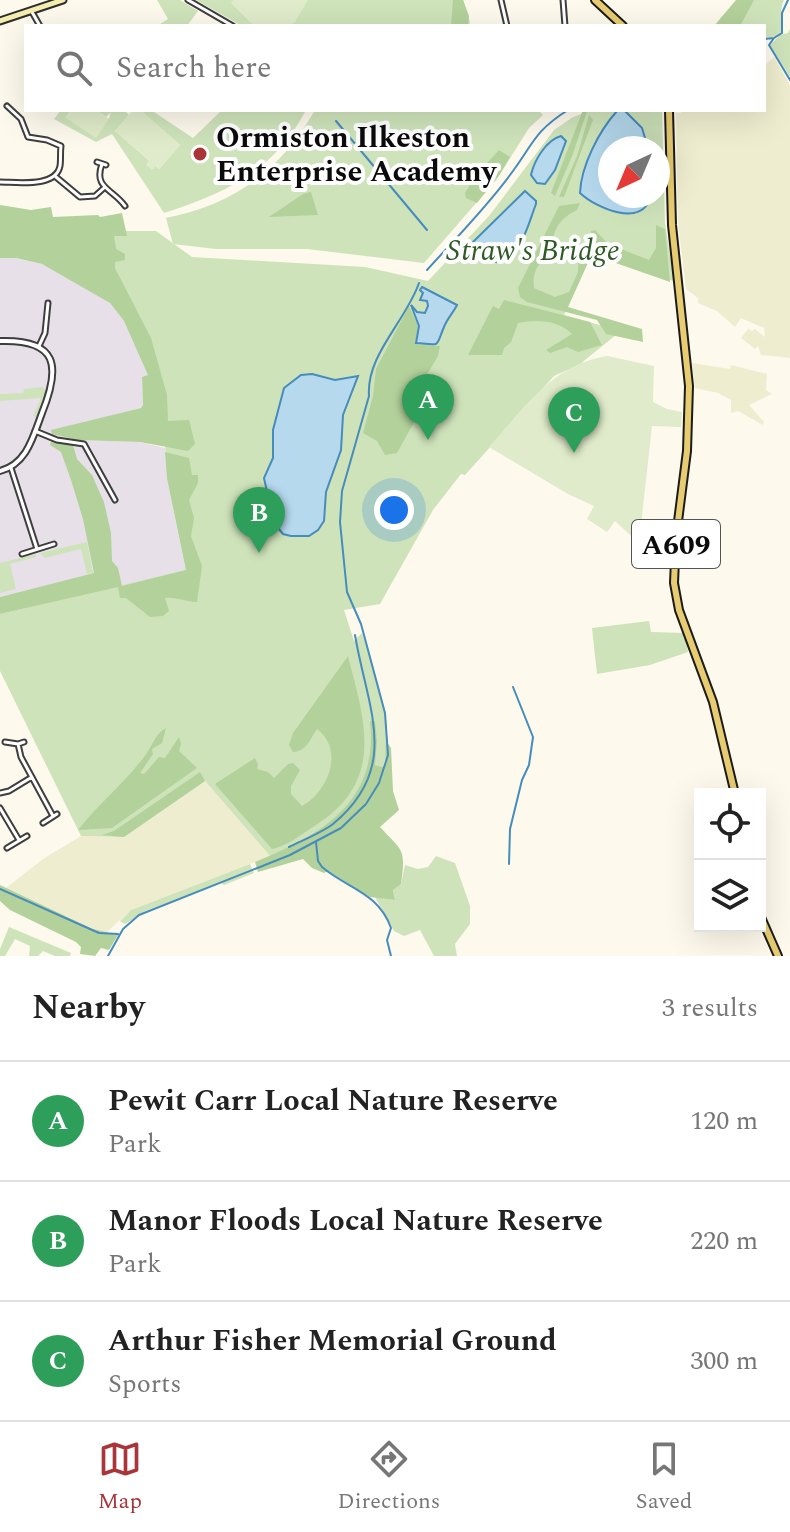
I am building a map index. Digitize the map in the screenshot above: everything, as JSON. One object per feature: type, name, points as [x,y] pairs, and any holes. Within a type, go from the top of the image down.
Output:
[{"type":"main road","points":[[0,21],[63,0]]},
{"type":"main road","points":[[598,3],[621,24]]},
{"type":"main road","name":"A609","points":[[669,112],[672,225],[685,331],[689,401],[674,583],[679,610],[713,702],[734,788]]},
{"type":"main road","points":[[766,929],[778,956]]},
{"type":"street","points":[[188,0],[225,24]]},
{"type":"street","points":[[501,0],[507,24]]},
{"type":"street","points":[[563,0],[565,24]]},
{"type":"street","points":[[31,11],[39,24]]},
{"type":"street","points":[[0,182],[44,181],[55,176],[60,166],[62,144],[27,136],[21,119],[7,106]]},
{"type":"street","points":[[7,114],[12,110]]},
{"type":"street","points":[[102,164],[98,177],[125,206]]},
{"type":"street","points":[[55,176],[81,197],[97,195],[105,187]]},
{"type":"street","points":[[120,199],[125,196]]},
{"type":"street","points":[[39,346],[48,303]]},
{"type":"street","points":[[36,323],[46,324]]},
{"type":"street","points":[[0,341],[23,340],[39,346],[51,361],[53,381],[23,457],[11,468],[0,471]]},
{"type":"street","points":[[35,431],[57,440],[82,443],[115,500]]},
{"type":"street","points":[[11,468],[37,549]]},
{"type":"street","points":[[22,554],[54,544]]},
{"type":"street","points":[[5,742],[24,742]]},
{"type":"street","points":[[18,744],[21,757],[55,815],[43,823]]},
{"type":"street","points":[[0,793],[32,777]]},
{"type":"street","points":[[0,808],[19,840]]},
{"type":"street","points":[[7,848],[27,836]]},
{"type":"shaded area","points":[[774,57],[790,85],[790,358],[761,355],[758,346],[755,349],[741,338],[748,329],[755,329],[765,337],[764,328],[741,318],[735,327],[717,311],[698,303],[698,298],[686,289],[678,222],[676,113],[766,112],[766,64]]},
{"type":"shaded area","points":[[0,258],[42,264],[97,293],[110,303],[124,321],[148,375],[142,378],[143,405],[51,431],[77,440],[140,442],[165,448],[167,478],[186,571],[122,586],[117,568],[0,597]]},
{"type":"shaded area","points":[[692,363],[730,369],[731,365],[767,374],[766,390],[772,394],[749,405],[764,422],[763,425],[738,411],[731,413],[731,400],[718,393],[695,388]]},
{"type":"shaded area","points":[[205,781],[270,856],[131,910],[106,933],[6,888],[43,859],[81,836],[124,837]]},
{"type":"green space","points":[[157,0],[180,0],[198,11],[188,24],[160,24],[168,19]]},
{"type":"green space","points":[[196,0],[463,0],[470,22],[470,24],[238,24]]},
{"type":"green space","points":[[233,0],[308,0],[292,24],[252,24],[231,3]]},
{"type":"green space","points":[[453,0],[463,0],[469,16],[468,24],[451,24]]},
{"type":"green space","points":[[736,0],[754,0],[741,24],[716,24]]},
{"type":"green space","points":[[751,0],[784,0],[780,35],[788,33],[790,29],[790,77],[770,45],[779,36],[766,38],[766,24],[739,24]]},
{"type":"green space","name":"Ormiston Ilkeston Enterprise Academy","points":[[59,112],[70,112],[66,117],[109,119],[111,112],[126,112],[129,115],[115,131],[159,169],[180,145],[142,112],[154,112],[193,138],[220,112],[305,112],[294,131],[264,164],[208,197],[164,213],[112,134],[96,142],[54,119]]},
{"type":"green space","points":[[70,112],[99,112],[109,119],[96,138],[66,118]]},
{"type":"green space","points":[[131,112],[142,112],[180,145],[159,169],[156,166],[152,170],[146,165],[149,160],[115,131]]},
{"type":"green space","points":[[314,112],[540,112],[543,115],[529,128],[497,179],[424,263],[307,249],[216,249],[173,244],[166,218],[213,204],[253,182],[271,167]]},
{"type":"green space","points":[[582,112],[587,112],[555,196],[551,193]]},
{"type":"green space","name":"Straw's Bridge","points":[[587,112],[662,112],[663,136],[598,136],[598,208],[665,208],[674,281],[591,255],[564,315],[621,331],[580,364],[554,376],[465,475],[461,474],[433,510],[380,604],[344,610],[354,641],[362,633],[382,700],[387,736],[383,767],[375,765],[375,743],[363,784],[340,815],[309,839],[270,856],[205,781],[124,837],[81,836],[0,671],[0,614],[186,570],[167,478],[163,409],[124,321],[108,231],[156,231],[192,257],[365,267],[428,281],[489,216],[554,130],[573,117]]},
{"type":"green space","points":[[589,115],[593,120],[564,197],[559,197],[577,156]]},
{"type":"green space","points":[[499,150],[510,157],[500,174],[477,203],[466,198],[465,193],[476,175]]},
{"type":"green space","points":[[311,192],[318,215],[269,217],[303,194]]},
{"type":"green space","points":[[580,203],[577,210],[557,227],[551,253],[535,272],[534,288],[555,297],[569,292],[578,272],[579,246],[592,254],[568,307],[642,329],[643,342],[606,334],[597,320],[527,302],[520,297],[518,288],[559,206]]},
{"type":"green space","points":[[0,205],[31,210],[51,207],[53,217],[100,217],[122,213],[127,236],[114,236],[116,249],[125,254],[125,260],[115,262],[115,268],[151,338],[167,395],[168,421],[189,420],[195,444],[188,451],[140,442],[77,440],[52,434],[51,430],[141,408],[142,377],[148,375],[124,321],[110,303],[42,264],[0,258]]},
{"type":"green space","points":[[656,225],[665,229],[670,282],[593,255],[591,231],[595,230],[608,244],[649,260],[656,248]]},
{"type":"green space","points":[[504,300],[590,322],[602,345],[578,352],[567,347],[550,353],[546,350],[572,334],[554,323],[532,321],[518,323],[502,355],[468,355],[493,306],[499,309]]},
{"type":"green space","points":[[409,306],[418,326],[415,344],[440,346],[438,356],[426,376],[428,397],[397,453],[385,455],[377,441],[363,433],[373,396],[376,369]]},
{"type":"green space","points":[[607,356],[654,366],[653,402],[682,412],[681,427],[652,426],[639,543],[615,521],[607,532],[587,519],[594,506],[489,447],[555,378],[570,368]]},
{"type":"green space","points":[[43,387],[46,391],[36,417],[33,416],[41,398],[0,401],[0,394],[23,393],[24,389]]},
{"type":"green space","points":[[51,441],[73,445],[77,459],[92,475],[104,502],[111,533],[112,561],[118,568],[122,586],[186,570],[167,478],[165,452],[189,458],[192,475],[198,475],[198,483],[189,500],[194,518],[191,536],[202,566],[197,602],[165,598],[169,611],[163,616],[150,617],[126,598],[120,598],[118,587],[0,614],[0,597],[94,573],[71,480],[61,452],[50,445]]},
{"type":"green space","points":[[87,542],[93,573],[87,574],[81,549],[45,558],[40,553]]},
{"type":"green space","points":[[36,554],[36,557],[10,564],[16,589],[0,593],[0,563]]},
{"type":"green space","points":[[649,621],[651,632],[685,633],[688,652],[650,665],[597,674],[592,628]]},
{"type":"green space","points":[[348,656],[364,727],[361,770],[338,808],[295,839],[272,849],[215,784],[255,758],[257,769],[268,772],[274,778],[293,763],[300,770],[291,786],[291,794],[302,806],[311,800],[326,781],[330,770],[330,748],[317,729],[302,749],[293,752],[289,745],[293,733]]},
{"type":"green space","points":[[370,721],[375,721],[375,765],[383,767],[385,764],[386,741],[391,748],[393,791],[399,810],[380,827],[403,857],[401,884],[393,890],[395,900],[370,897],[328,871],[324,873],[312,868],[303,859],[258,872],[255,862],[280,852],[323,827],[341,812],[355,794],[365,773],[370,749]]},
{"type":"green space","points":[[166,728],[162,743],[152,749],[153,754],[140,773],[144,774],[159,757],[165,758],[179,737],[179,751],[197,768],[112,828],[78,830],[131,773]]},
{"type":"green space","points":[[200,772],[205,781],[124,837],[102,835],[114,831]]},
{"type":"green space","points":[[436,856],[455,863],[470,906],[470,924],[455,944],[457,956],[434,956],[420,930],[404,936],[394,931],[375,897],[395,900],[393,889],[401,884],[405,865],[418,869],[428,867]]},
{"type":"green space","points":[[250,864],[254,873],[145,911],[125,924],[120,921],[131,910]]},
{"type":"green space","points":[[0,885],[93,929],[118,935],[109,950],[101,948],[95,956],[80,954],[81,947],[76,942],[10,910],[0,901]]},
{"type":"green space","points":[[9,927],[71,953],[70,956],[55,956],[43,951],[38,956],[29,956],[30,946],[15,939],[5,956],[0,956]]},
{"type":"water","points":[[616,112],[626,112],[642,128],[644,136],[600,136]]},
{"type":"water","points":[[561,136],[566,141],[555,170],[545,184],[537,183],[531,175],[538,158],[550,142]]},
{"type":"water","points":[[598,139],[598,205],[580,193],[587,160]]},
{"type":"water","points":[[525,191],[536,204],[516,250],[502,261],[489,262],[478,257],[471,250],[472,243]]},
{"type":"water","points":[[605,208],[643,208],[630,213]]},
{"type":"water","points":[[422,287],[457,305],[436,344],[416,343],[419,326],[411,305],[417,312],[425,313],[428,306],[427,301],[420,300]]},
{"type":"water","points":[[312,374],[335,380],[358,376],[343,415],[341,450],[326,492],[324,521],[309,536],[291,536],[283,534],[274,523],[264,478],[273,458],[273,430],[284,388],[301,375]]},
{"type":"waterway","points":[[766,39],[782,33],[782,13],[788,0]]},
{"type":"waterway","points":[[774,38],[769,45],[790,80]]},
{"type":"waterway","points":[[427,270],[490,200],[540,132],[565,112]]},
{"type":"waterway","points":[[336,121],[427,230]]},
{"type":"waterway","points":[[108,956],[123,929],[139,915],[290,855],[341,828],[366,804],[379,783],[388,755],[385,713],[361,624],[347,592],[340,522],[342,491],[369,396],[374,366],[419,283]]},
{"type":"waterway","points":[[289,847],[333,824],[354,803],[367,781],[374,736],[372,712],[355,635]]},
{"type":"waterway","points":[[509,864],[510,829],[522,780],[529,765],[533,737],[513,687]]},
{"type":"waterway","points":[[316,842],[318,861],[322,867],[361,892],[385,916],[391,928],[387,940],[391,956]]},
{"type":"waterway","points":[[0,889],[99,933],[118,934]]},
{"type":"place","name":"Ormiston Ilkeston Enterprise Academy","points":[[200,154]]},
{"type":"place","name":"Pewit Carr Local Nature Reserve","points":[[428,440]]},
{"type":"place","name":"Arthur Fisher Memorial Ground","points":[[574,453]]},
{"type":"place","name":"Manor Floods Local Nature Reserve","points":[[259,553]]}]
